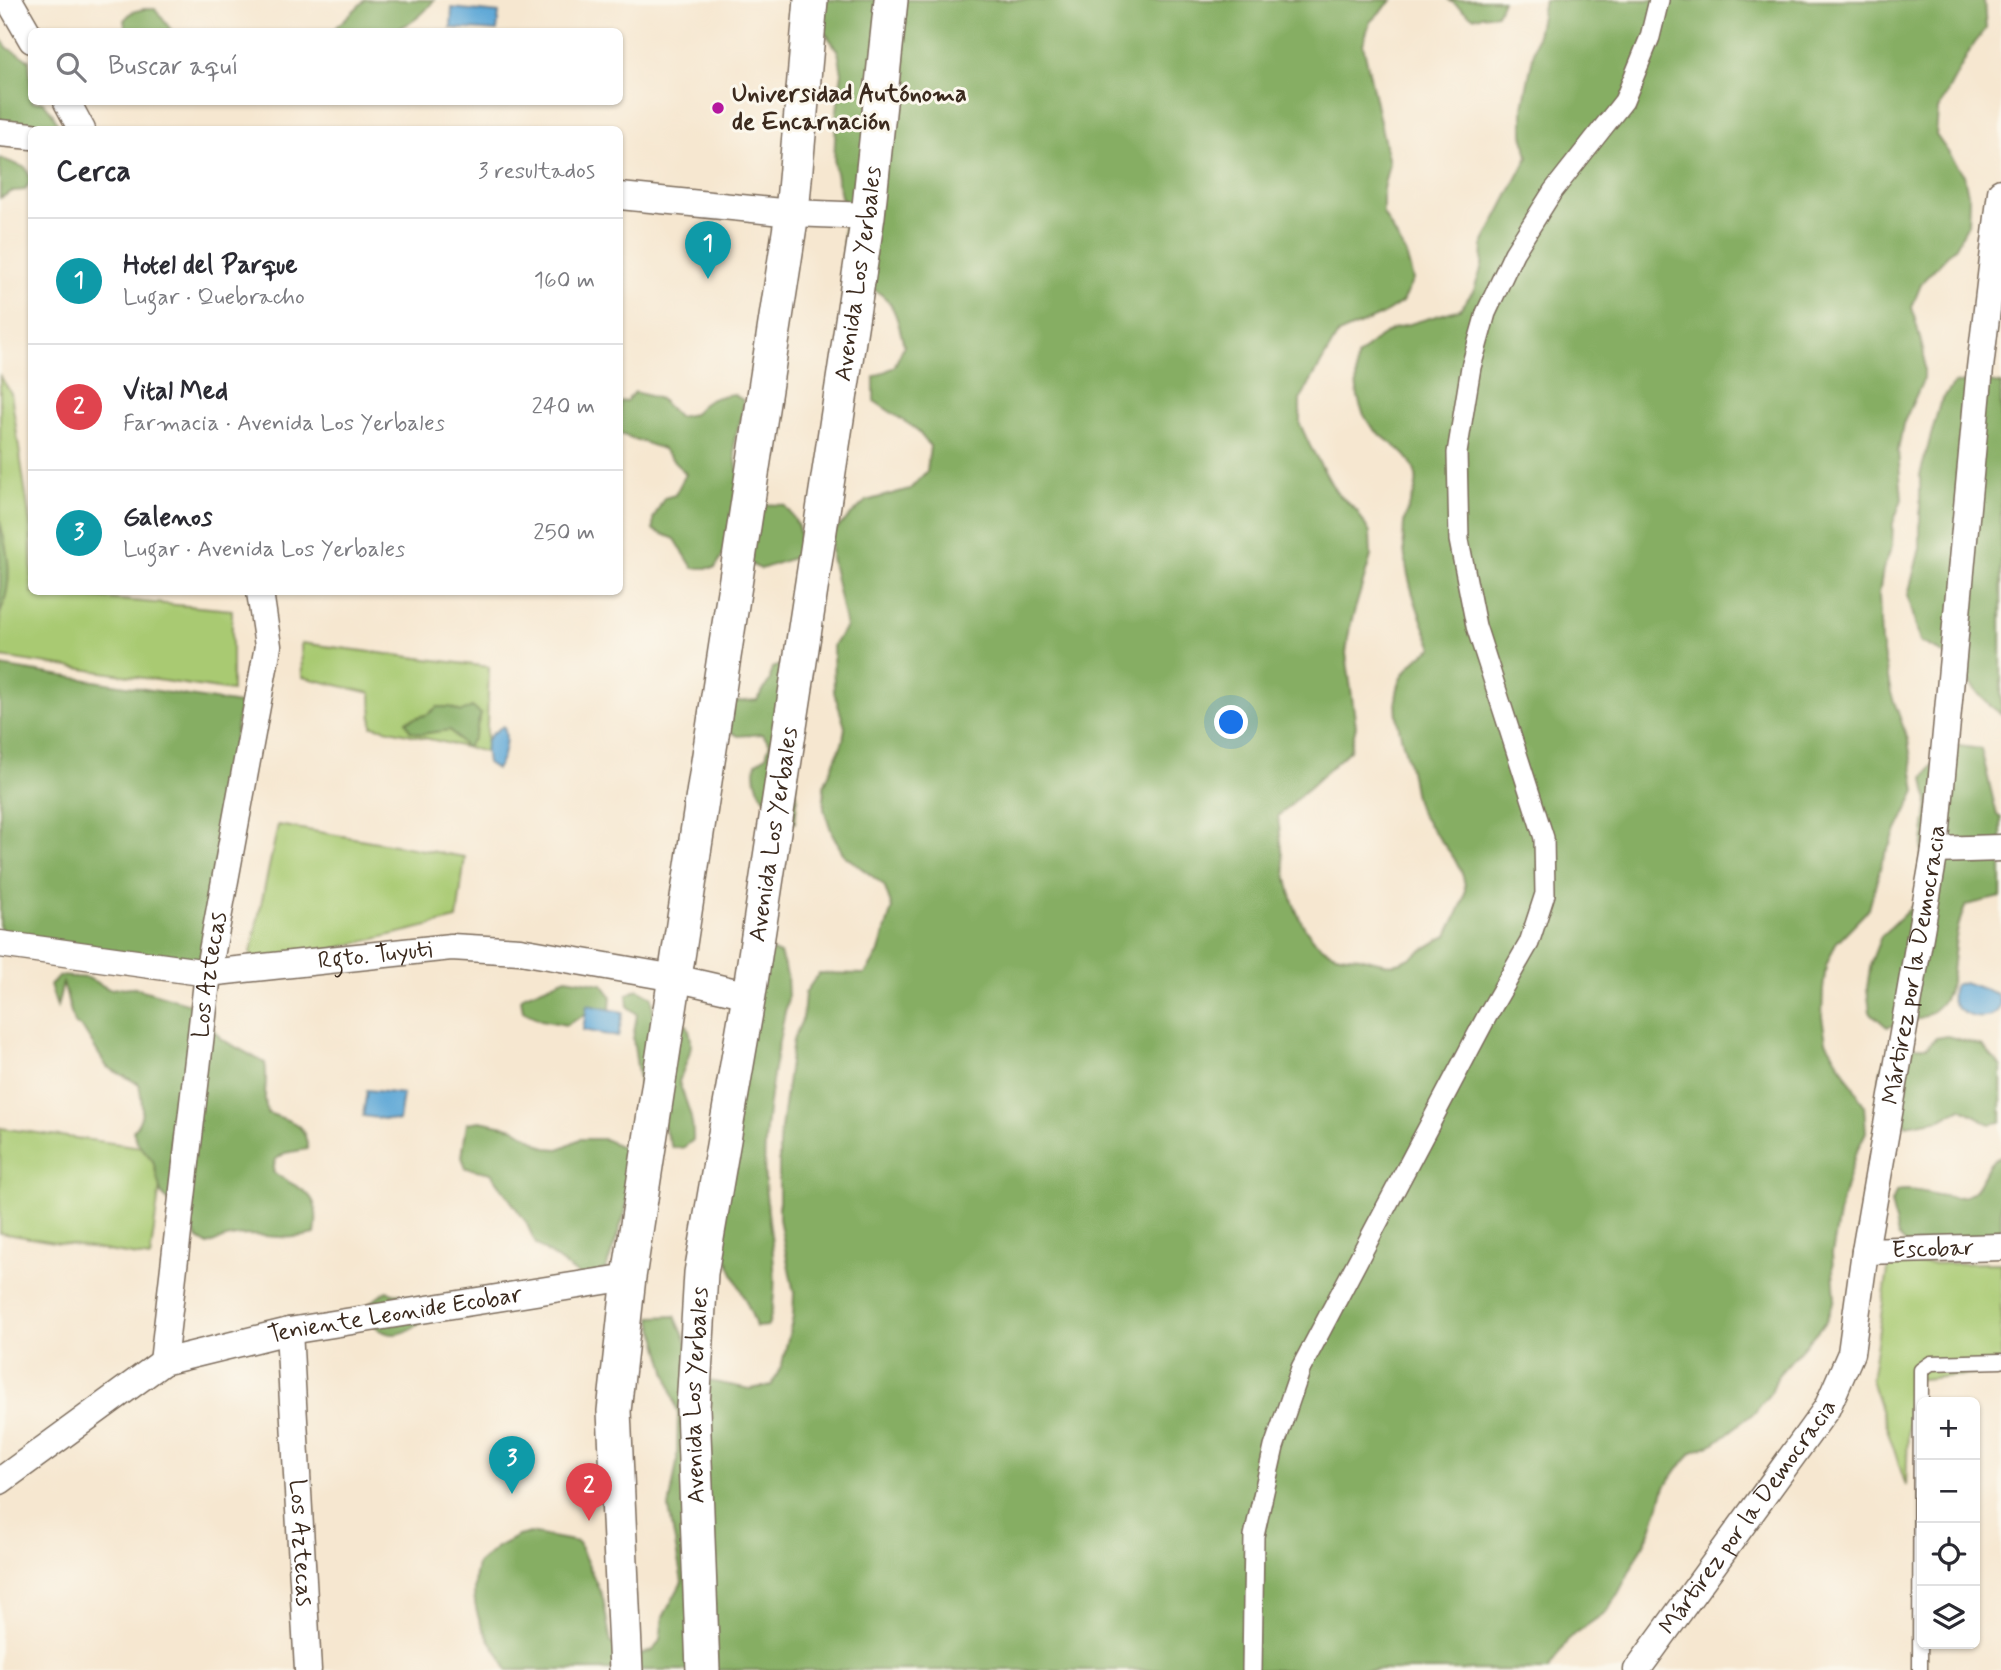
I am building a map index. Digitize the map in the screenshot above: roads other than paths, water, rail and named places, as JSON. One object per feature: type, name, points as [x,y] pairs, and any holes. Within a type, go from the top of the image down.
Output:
[{"type":"street","points":[[9,0],[28,33]]},
{"type":"street","points":[[626,1670],[614,1410],[629,1277],[792,213],[811,0]]},
{"type":"street","name":"Avenida Los Yerbales","points":[[703,1670],[693,1408],[701,1273],[749,995],[868,216],[891,0]]},
{"type":"street","points":[[1252,1670],[1254,1536],[1275,1447],[1301,1367],[1487,1016],[1529,943],[1545,894],[1544,838],[1476,626],[1459,540],[1457,453],[1471,367],[1486,313],[1514,253],[1553,191],[1624,101],[1650,37],[1659,0]]},
{"type":"street","points":[[69,105],[80,126]]},
{"type":"street","points":[[0,133],[28,136]]},
{"type":"street","name":"Mártirez por la Democracia","points":[[1637,1670],[1827,1408],[1851,1353],[1865,1251],[1935,850],[1990,369],[2001,192]]},
{"type":"street","points":[[623,196],[792,213],[868,216]]},
{"type":"street","name":"Los Aztecas","points":[[163,1362],[208,973],[268,646],[260,595]]},
{"type":"street","points":[[1935,850],[2001,848]]},
{"type":"street","name":"Rgto. Tuyuti","points":[[0,944],[208,973],[451,947],[520,951],[675,978],[749,995]]},
{"type":"street","name":"Escobar","points":[[1865,1251],[2001,1247]]},
{"type":"street","name":"Teniente Leonide Ecobar","points":[[163,1362],[289,1331],[629,1277]]},
{"type":"street","name":"Los Aztecas","points":[[289,1331],[308,1670]]},
{"type":"street","points":[[0,1481],[163,1362]]},
{"type":"lane","points":[[1920,1670],[1921,1370],[1931,1363],[2001,1361]]},
{"type":"water","points":[[452,8],[499,13],[497,28],[451,28]]},
{"type":"water","points":[[503,726],[506,735],[505,747],[496,769],[487,763],[486,744],[489,737]]},
{"type":"water","points":[[1964,982],[1997,994],[2001,1004],[1996,1012],[1988,1017],[1978,1017],[1960,1010],[1951,995],[1954,985]]},
{"type":"water","points":[[587,1005],[623,1012],[618,1037],[583,1030]]},
{"type":"water","points":[[367,1090],[403,1094],[399,1121],[363,1116]]},
{"type":"place","name":"Universidad Autónoma de Encarnación","points":[[718,108]]},
{"type":"place","name":"Hotel del Parque","points":[[708,279]]},
{"type":"place","name":"Galenos","points":[[512,1494]]},
{"type":"place","name":"Vital Med","points":[[589,1521]]}]
